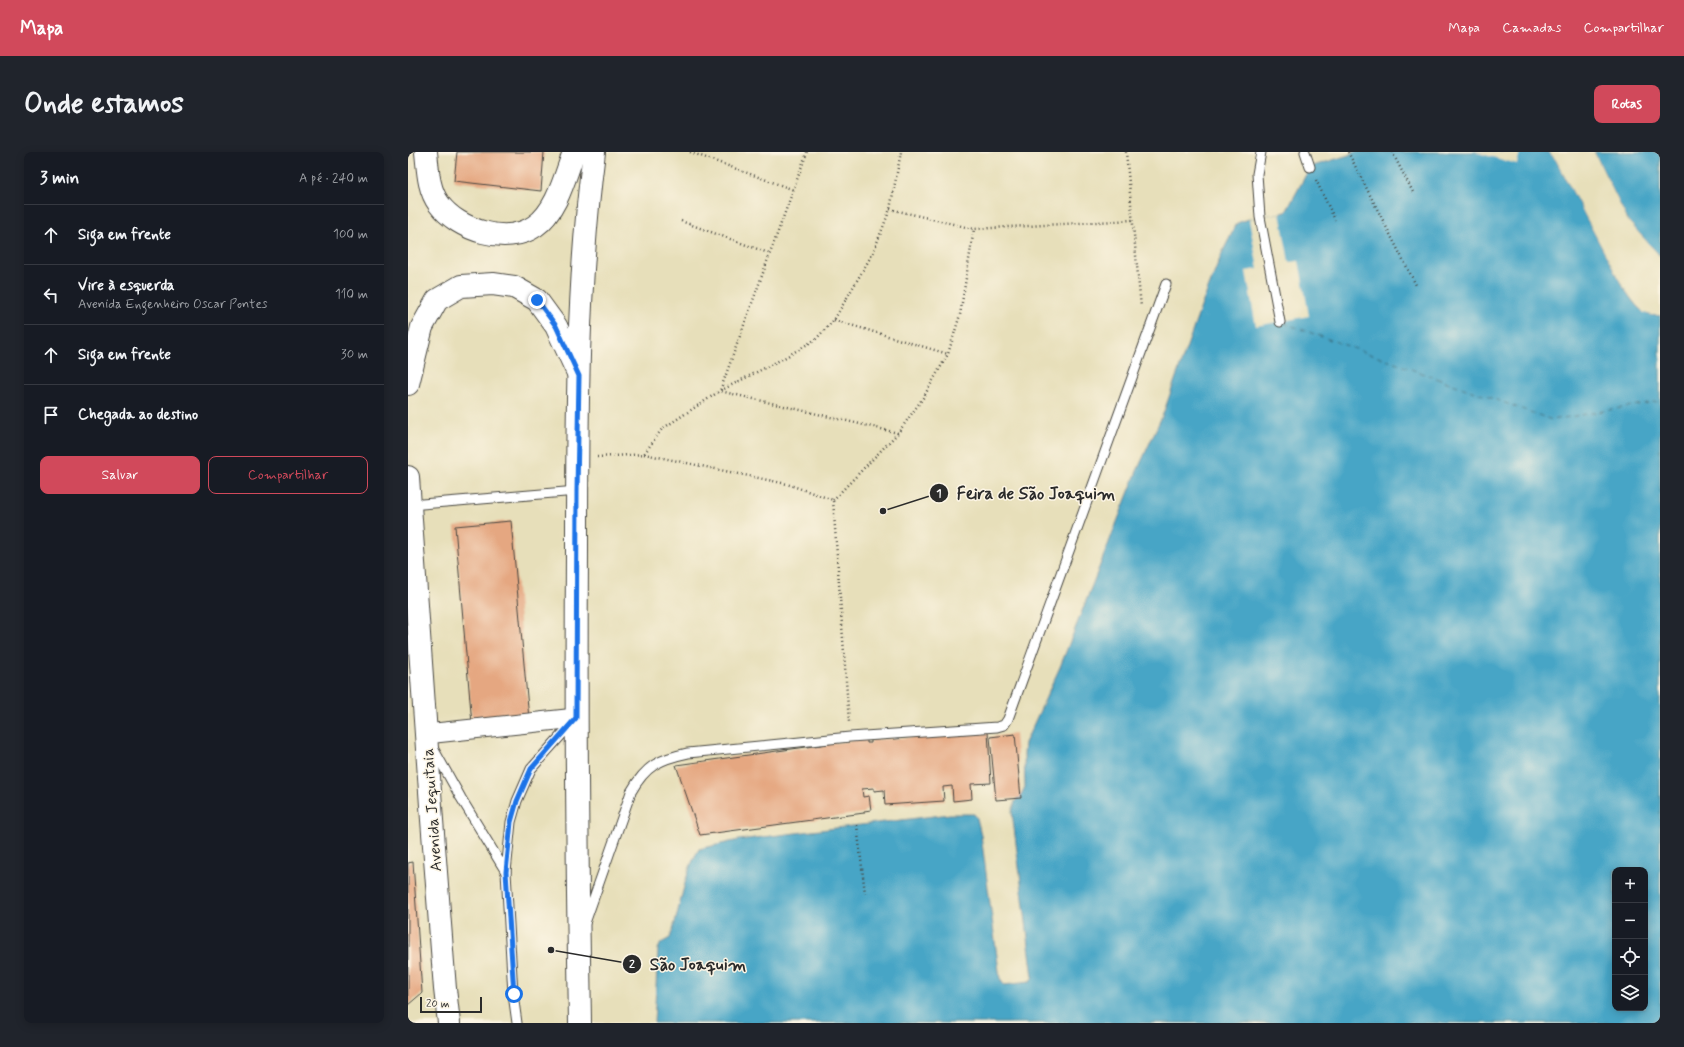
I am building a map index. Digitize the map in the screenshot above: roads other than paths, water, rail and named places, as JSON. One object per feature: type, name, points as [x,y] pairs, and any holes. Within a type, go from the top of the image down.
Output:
[{"type":"main road","points":[[426,152],[428,178],[432,193],[439,205],[455,220],[476,231],[496,235],[515,234],[534,227],[548,212],[574,152]]},
{"type":"main road","points":[[580,1023],[576,718],[577,458],[582,284],[587,213],[594,152]]},
{"type":"main road","points":[[408,384],[422,327],[437,300],[461,286],[467,285],[493,284],[514,287],[537,300],[556,326],[579,376]]},
{"type":"main road","name":"Avenida Jequitaia","points":[[408,477],[411,569],[426,734],[446,1022]]},
{"type":"street","points":[[426,734],[576,718]]},
{"type":"lane","points":[[1261,152],[1257,174],[1260,217],[1280,322]]},
{"type":"lane","points":[[1305,152],[1310,167]]},
{"type":"lane","points":[[579,941],[631,792],[639,777],[652,766],[669,757],[688,753],[850,737],[997,727],[1004,725],[1008,719],[1166,284]]},
{"type":"lane","points":[[410,505],[577,491]]},
{"type":"lane","points":[[517,1023],[506,872],[511,822],[517,801],[531,769],[576,718]]},
{"type":"lane","points":[[426,734],[461,798],[506,872]]},
{"type":"water","points":[[1354,152],[1549,152],[1556,160],[1618,278],[1636,305],[1648,314],[1660,315],[1660,1023],[654,1023],[658,949],[661,943],[670,938],[686,880],[699,849],[739,840],[950,814],[974,814],[977,818],[981,835],[1000,979],[1004,985],[1030,982],[1033,977],[1012,812],[1015,801],[1025,787],[1025,743],[1060,667],[1137,471],[1163,414],[1202,304],[1223,251],[1237,223],[1249,219],[1286,212],[1310,167],[1349,155]]},
{"type":"water","points":[[1594,152],[1660,152],[1660,256],[1628,221]]},
{"type":"place","name":"Feira de São Joaquim","points":[[883,511]]},
{"type":"place","name":"São Joaquim","points":[[551,950]]}]
